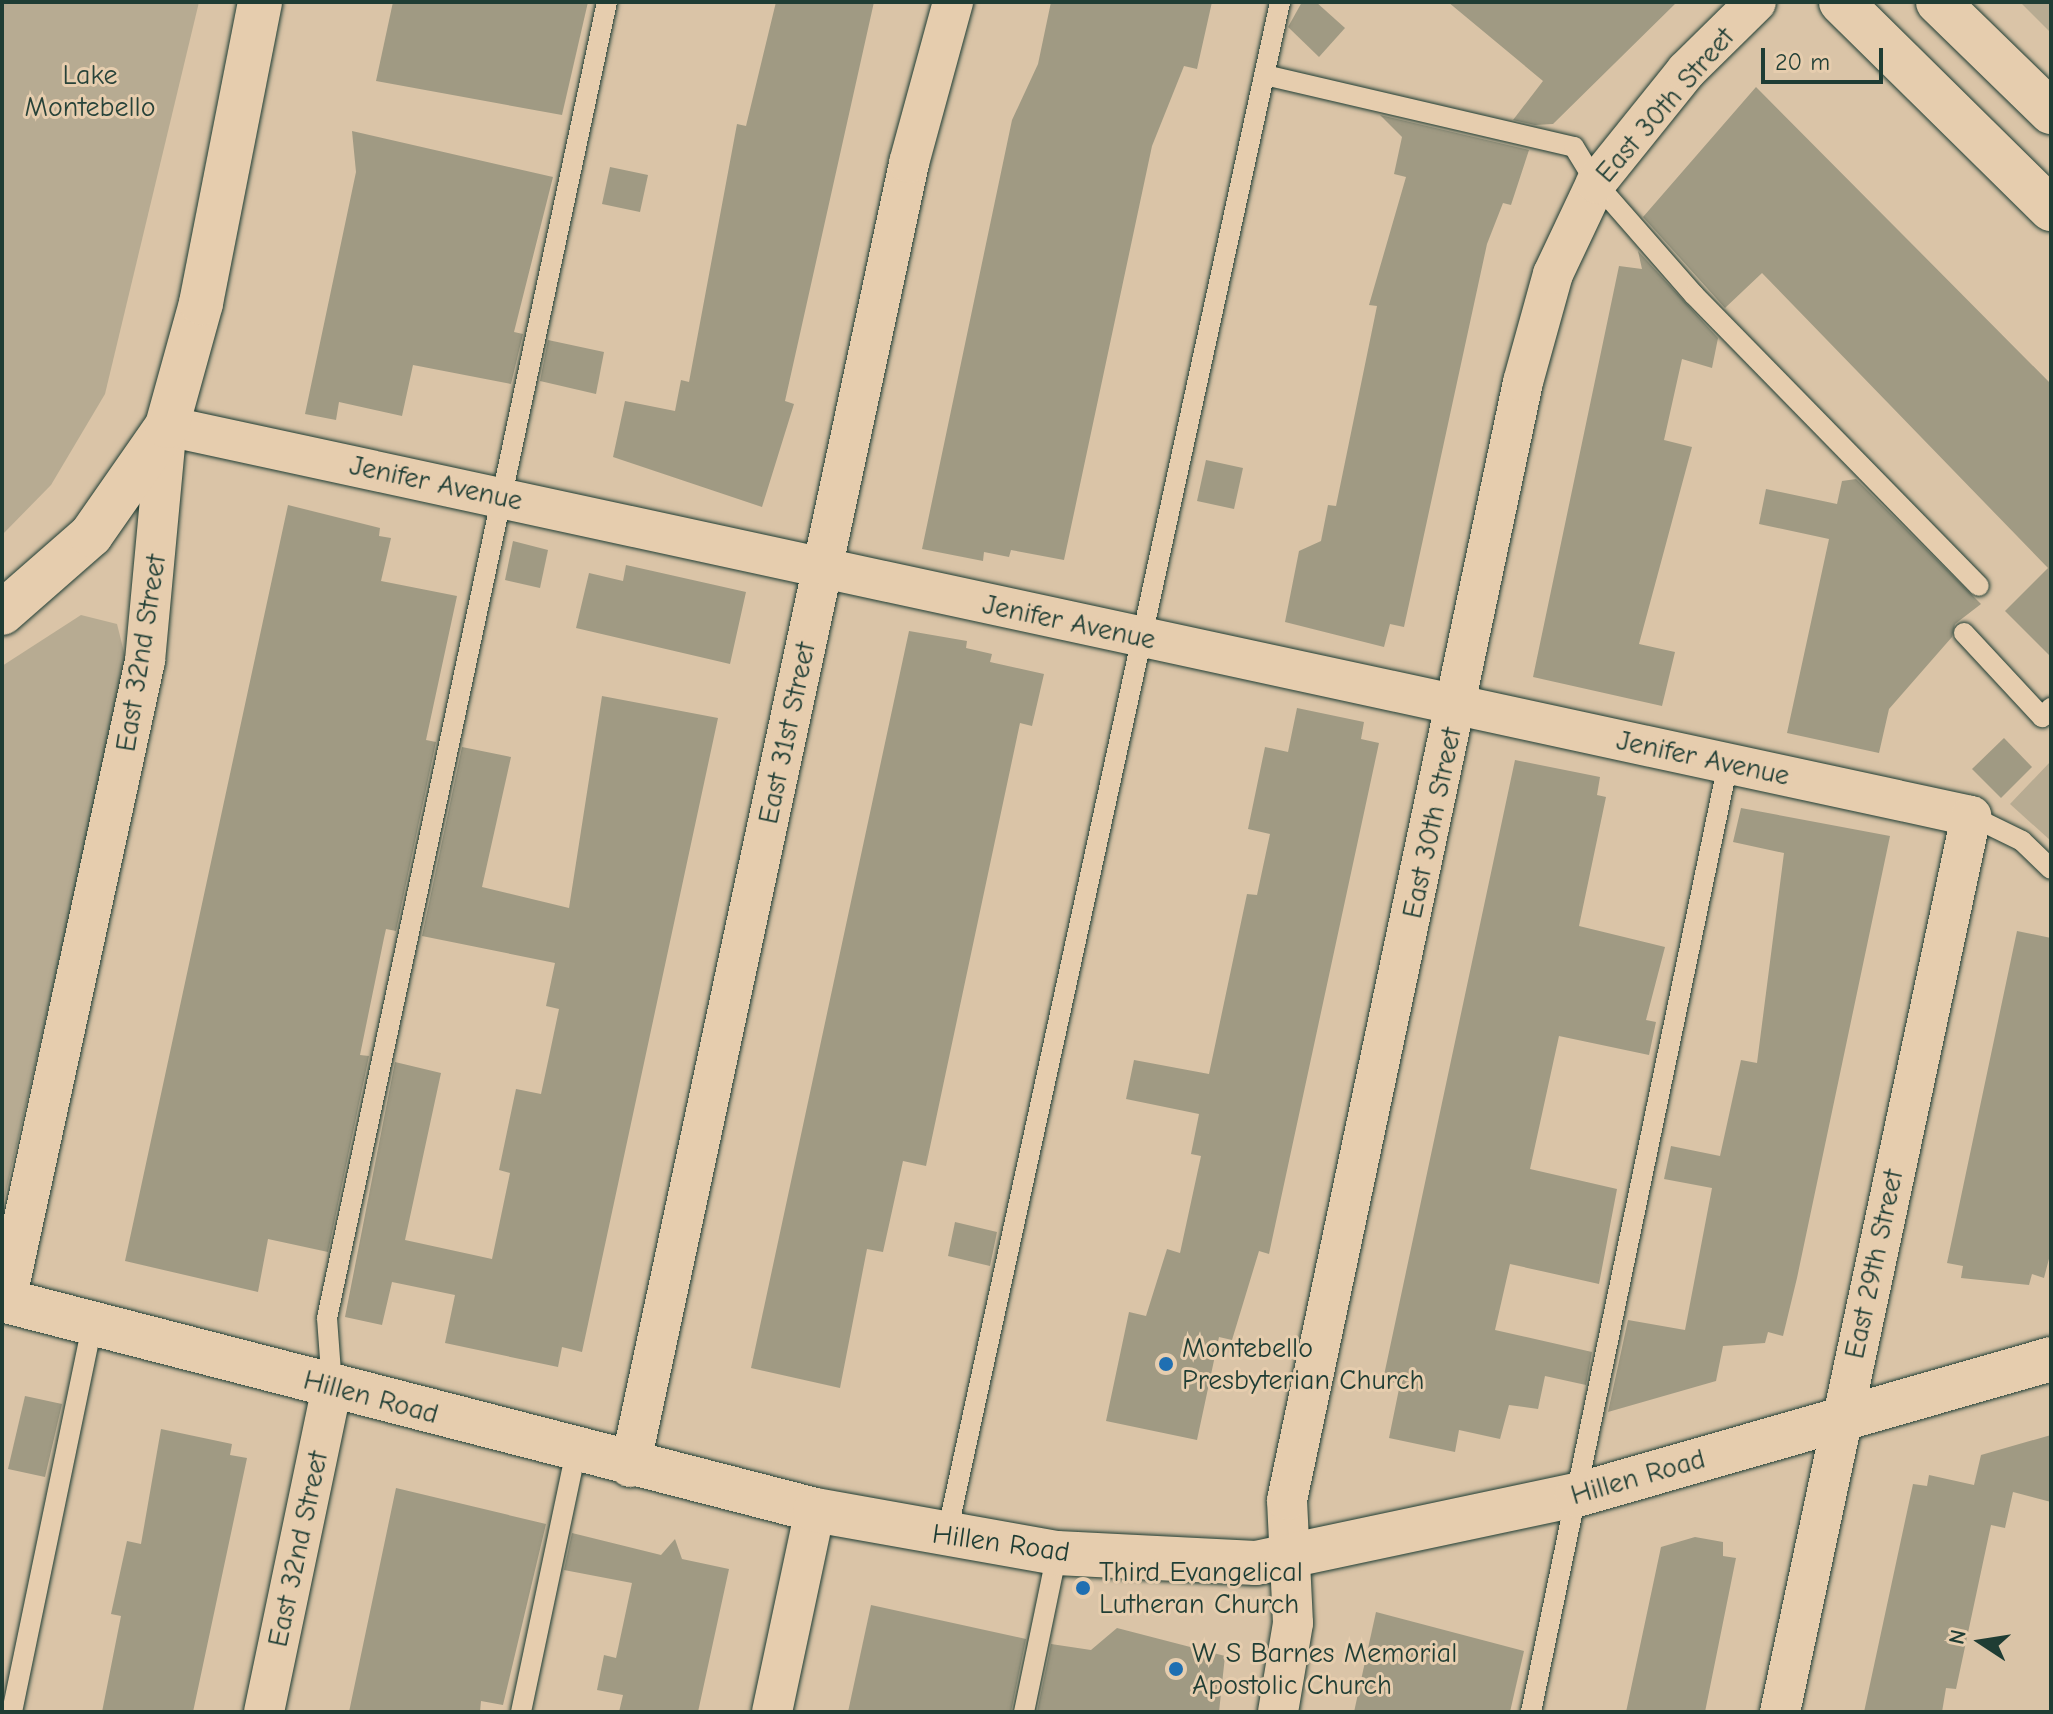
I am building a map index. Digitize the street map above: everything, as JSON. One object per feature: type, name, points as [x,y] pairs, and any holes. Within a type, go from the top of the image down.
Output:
[{"type":"main road","name":"East 32nd Street","points":[[167,426],[201,303],[260,2]]},
{"type":"main road","points":[[1841,2],[2051,209]]},
{"type":"main road","points":[[1938,2],[2051,112]]},
{"type":"main road","points":[[2,613],[52,576],[91,535],[167,426]]},
{"type":"main road","name":"Hillen Road","points":[[4,1301],[630,1467],[946,1538],[1057,1553],[1291,1561],[1577,1495],[2051,1359]]},
{"type":"street","name":"East 31st Street","points":[[630,1467],[909,163],[953,2]]},
{"type":"street","name":"East 30th Street","points":[[1278,1712],[1293,1623],[1287,1500],[1523,382],[1553,274],[1596,183],[1686,71],[1756,2]]},
{"type":"street","name":"Jenifer Avenue","points":[[167,426],[1971,816]]},
{"type":"street","name":"East 32nd Street","points":[[4,1301],[145,661],[167,426]]},
{"type":"street","name":"East 29th Street","points":[[1780,1712],[1971,816]]},
{"type":"street","name":"East 32nd Street","points":[[264,1712],[332,1386]]},
{"type":"street","points":[[772,1712],[815,1510]]},
{"type":"lane","points":[[332,1386],[327,1318],[505,498],[607,2]]},
{"type":"lane","points":[[946,1538],[1280,2]]},
{"type":"lane","points":[[1265,75],[1556,139],[1574,147],[1596,183],[1694,295],[1979,586]]},
{"type":"lane","points":[[1964,633],[2042,717],[2051,708]]},
{"type":"lane","points":[[1531,1712],[1728,763]]},
{"type":"lane","points":[[1971,816],[2022,841],[2051,869]]},
{"type":"lane","points":[[12,1712],[92,1324]]},
{"type":"lane","points":[[521,1712],[576,1452]]},
{"type":"lane","points":[[1024,1712],[1057,1553]]},
{"type":"green space","name":"Lake Montebello","points":[[2,2],[199,2],[105,394],[51,485],[2,535]]},
{"type":"green space","points":[[2020,2],[2051,2],[2051,33]]},
{"type":"green space","points":[[81,615],[117,624],[127,664],[2,1209],[2,666]]},
{"type":"green space","points":[[2051,761],[2051,841],[2010,804]]},
{"type":"building","points":[[393,2],[588,2],[562,115],[376,81]]},
{"type":"building","points":[[776,2],[874,2],[785,401],[794,404],[762,507],[613,457],[625,401],[675,411],[681,380],[689,382],[737,124],[746,126]]},
{"type":"building","points":[[1051,2],[1212,2],[1197,69],[1184,66],[1152,146],[1064,560],[1011,550],[1009,557],[984,552],[983,561],[922,549],[1012,120],[1038,64]]},
{"type":"building","points":[[1302,2],[1316,2],[1345,28],[1319,57],[1288,27]]},
{"type":"building","points":[[1448,2],[1677,2],[1553,124],[1535,125],[1513,120],[1543,81]]},
{"type":"building","points":[[1756,87],[2051,384],[2051,657],[2005,611],[2048,568],[1762,273],[1725,308],[1643,217]]},
{"type":"building","points":[[1380,115],[1529,150],[1511,205],[1503,203],[1487,244],[1404,627],[1390,624],[1384,647],[1285,622],[1299,551],[1321,541],[1328,505],[1336,506],[1377,306],[1369,305],[1406,177],[1394,174],[1402,137]]},
{"type":"building","points":[[352,131],[553,177],[514,332],[523,334],[511,384],[413,365],[402,416],[339,402],[336,420],[305,414],[356,172]]},
{"type":"building","points":[[610,167],[648,175],[640,212],[602,204]]},
{"type":"building","points":[[1638,251],[1718,338],[1712,368],[1682,359],[1664,440],[1692,447],[1639,644],[1675,652],[1662,706],[1533,677],[1619,266],[1642,269]]},
{"type":"building","points":[[548,340],[604,352],[596,394],[540,381]]},
{"type":"building","points":[[1206,460],[1243,468],[1234,509],[1197,501]]},
{"type":"building","points":[[1856,479],[1981,604],[1955,624],[1952,637],[1889,709],[1879,753],[1787,733],[1829,539],[1759,524],[1766,489],[1837,504],[1842,481]]},
{"type":"building","points":[[288,505],[380,528],[379,536],[391,538],[381,581],[457,596],[426,740],[436,742],[396,931],[386,929],[384,938],[360,1055],[369,1056],[328,1252],[268,1239],[258,1292],[125,1261]]},
{"type":"building","points":[[513,541],[548,550],[540,588],[505,580]]},
{"type":"building","points":[[626,565],[746,592],[730,664],[576,628],[589,573],[623,581]]},
{"type":"building","points":[[909,631],[967,641],[966,648],[992,654],[990,662],[1044,674],[1032,726],[1020,723],[926,1166],[903,1161],[883,1252],[867,1249],[840,1388],[751,1368]]},
{"type":"building","points":[[602,696],[718,718],[582,1352],[562,1347],[558,1367],[445,1343],[455,1295],[392,1282],[382,1325],[345,1317],[395,1062],[441,1073],[405,1240],[492,1259],[510,1173],[499,1170],[516,1089],[541,1094],[550,1052],[559,1009],[546,1006],[555,963],[422,936],[462,747],[511,757],[482,887],[569,908]]},
{"type":"building","points":[[1297,708],[1364,722],[1361,739],[1379,743],[1269,1254],[1259,1251],[1232,1340],[1219,1337],[1197,1440],[1106,1421],[1129,1312],[1146,1316],[1167,1249],[1180,1253],[1201,1156],[1191,1154],[1199,1114],[1126,1099],[1134,1060],[1209,1074],[1247,894],[1257,895],[1270,834],[1248,829],[1265,747],[1288,752]]},
{"type":"building","points":[[2004,738],[2032,767],[2001,798],[1972,769]]},
{"type":"building","points":[[1515,760],[1600,777],[1597,795],[1606,797],[1579,926],[1665,947],[1646,1020],[1656,1022],[1649,1055],[1559,1036],[1530,1169],[1617,1189],[1599,1284],[1510,1264],[1495,1330],[1592,1352],[1586,1385],[1545,1376],[1538,1409],[1509,1405],[1500,1439],[1459,1430],[1455,1452],[1389,1438],[1400,1384],[1383,1380]]},
{"type":"building","points":[[1741,808],[1890,836],[1797,1278],[1783,1336],[1768,1332],[1765,1343],[1723,1346],[1716,1381],[1608,1412],[1628,1320],[1685,1330],[1712,1188],[1664,1179],[1671,1146],[1720,1156],[1741,1060],[1757,1063],[1784,853],[1733,842]]},
{"type":"building","points":[[2017,931],[2051,938],[2051,1251],[2044,1278],[2032,1274],[2029,1285],[1961,1278],[1963,1266],[1947,1263]]},
{"type":"building","points":[[955,1222],[997,1232],[990,1266],[948,1256]]},
{"type":"building","points":[[25,1396],[62,1404],[45,1477],[8,1469]]},
{"type":"building","points":[[161,1429],[232,1444],[230,1455],[247,1458],[193,1712],[102,1712],[121,1616],[111,1614],[127,1541],[141,1544]]},
{"type":"building","points":[[2051,1435],[2051,1502],[2013,1492],[2005,1528],[1991,1525],[1956,1689],[1946,1688],[1942,1712],[1864,1712],[1913,1484],[1927,1486],[1929,1475],[1974,1485],[1981,1455]]},
{"type":"building","points":[[396,1488],[546,1524],[503,1705],[481,1701],[480,1712],[349,1712]]},
{"type":"building","points":[[572,1533],[661,1555],[675,1539],[682,1559],[729,1569],[698,1712],[619,1712],[623,1695],[597,1690],[604,1655],[616,1658],[632,1583],[564,1570]]},
{"type":"building","points":[[1695,1537],[1723,1542],[1723,1556],[1736,1558],[1705,1712],[1626,1712],[1661,1547]]},
{"type":"building","points":[[871,1605],[1026,1639],[1011,1712],[848,1712]]},
{"type":"building","points":[[1376,1612],[1524,1651],[1510,1712],[1354,1712]]},
{"type":"building","points":[[1117,1628],[1225,1656],[1219,1712],[1037,1712],[1051,1644],[1091,1650]]},
{"type":"place","name":"Montebello Presbyterian Church","points":[[1166,1364]]},
{"type":"place","name":"Third Evangelical Lutheran Church","points":[[1083,1588]]},
{"type":"place","name":"W S Barnes Memorial Apostolic Church","points":[[1176,1669]]}]
